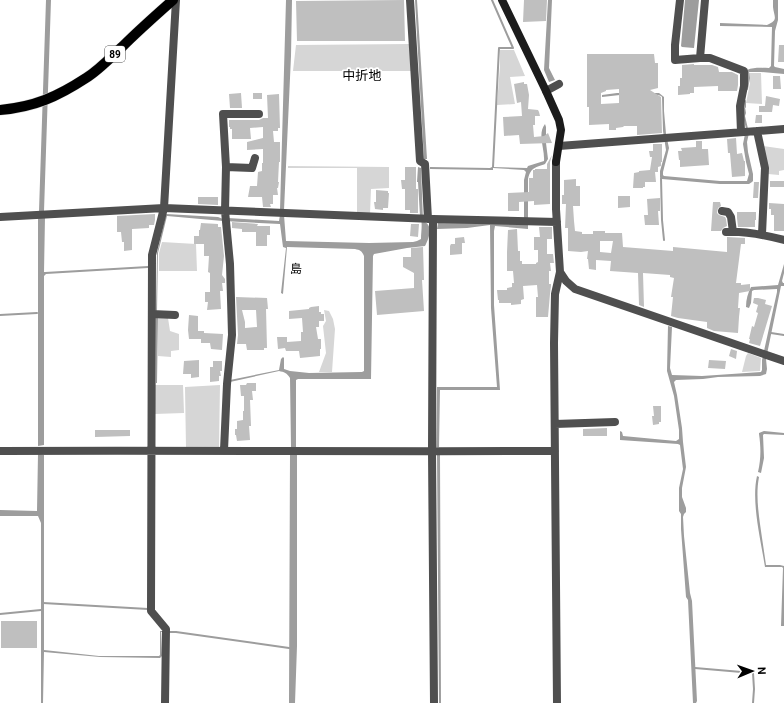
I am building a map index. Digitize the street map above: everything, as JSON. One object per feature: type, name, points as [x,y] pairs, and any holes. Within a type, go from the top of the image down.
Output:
[{"type":"main road","name":"89","points":[[0,110],[14,109],[40,102],[87,78],[109,60],[174,0]]},
{"type":"street","points":[[165,703],[166,629],[151,611],[152,255],[164,208],[174,0]]},
{"type":"street","points":[[410,0],[420,161],[425,164],[430,219],[434,703]]},
{"type":"street","points":[[502,0],[546,91],[559,120],[561,130],[556,162],[560,272],[555,294],[554,343],[557,703]]},
{"type":"street","points":[[680,0],[675,45],[675,60],[710,58],[744,71],[744,86],[740,106],[742,132]]},
{"type":"street","points":[[700,58],[706,0]]},
{"type":"street","points":[[546,91],[559,84]]},
{"type":"street","points":[[224,450],[226,384],[232,335],[230,264],[225,211],[226,167],[223,114],[259,114]]},
{"type":"street","points":[[559,146],[784,129]]},
{"type":"street","points":[[757,131],[765,168],[762,234]]},
{"type":"street","points":[[226,167],[252,168],[256,158]]},
{"type":"street","points":[[0,217],[164,208],[430,219],[557,222]]},
{"type":"street","points":[[722,211],[728,212],[731,217],[729,232],[737,231],[762,234],[784,240]]},
{"type":"street","points":[[560,272],[566,282],[575,289],[784,361]]},
{"type":"street","points":[[152,314],[175,315]]},
{"type":"street","points":[[555,424],[615,422]]},
{"type":"street","points":[[0,451],[555,451]]},
{"type":"shaded area","points":[[46,0],[51,0],[44,211],[39,211]]},
{"type":"shaded area","points":[[286,0],[292,0],[291,56],[284,210],[280,210]]},
{"type":"shaded area","points":[[415,0],[417,0],[427,159],[424,159]]},
{"type":"shaded area","points":[[548,0],[552,0],[549,68],[555,80],[549,82],[544,70]]},
{"type":"shaded area","points":[[685,0],[699,0],[694,48],[681,46]]},
{"type":"shaded area","points":[[773,0],[778,0],[778,20],[775,31],[774,66],[784,69],[784,74],[748,72],[747,70],[750,69],[769,68],[771,66],[772,27],[720,26],[720,23],[767,25],[775,18]]},
{"type":"shaded area","points":[[410,44],[411,71],[293,71],[296,45]]},
{"type":"shaded area","points":[[500,50],[514,50],[525,76],[510,77],[515,104],[497,105]]},
{"type":"shaded area","points":[[749,73],[761,73],[762,104],[746,103],[750,83]]},
{"type":"shaded area","points":[[617,93],[659,93],[664,97],[666,134],[669,148],[663,172],[664,176],[720,181],[747,181],[749,174],[743,144],[746,129],[744,120],[745,107],[745,116],[749,133],[747,142],[748,152],[753,181],[749,184],[720,184],[662,179],[660,177],[660,171],[666,150],[663,131],[662,97],[658,95],[637,94],[602,97],[602,95]]},
{"type":"shaded area","points":[[545,124],[548,159],[545,164],[532,170],[529,175],[528,229],[495,226],[494,231],[494,305],[500,390],[440,390],[439,447],[436,447],[437,387],[497,387],[491,308],[490,225],[467,228],[437,229],[438,223],[500,223],[524,225],[524,180],[526,172],[524,170],[493,168],[493,170],[491,170],[430,169],[430,167],[527,168],[528,166],[544,161],[541,137]]},
{"type":"shaded area","points":[[763,146],[784,149],[784,170],[779,171],[779,175],[768,174]]},
{"type":"shaded area","points":[[288,166],[389,167],[389,188],[371,189],[370,214],[357,213],[357,168],[288,168]]},
{"type":"shaded area","points":[[418,167],[421,168],[423,221],[429,225],[430,232],[425,246],[374,254],[373,256],[371,379],[296,380],[296,447],[291,447],[290,378],[288,375],[279,371],[230,382],[230,380],[279,370],[281,359],[283,357],[284,369],[290,371],[309,373],[364,371],[363,254],[361,251],[355,249],[287,247],[283,294],[281,293],[286,248],[283,247],[280,224],[167,216],[158,253],[156,312],[157,253],[166,214],[218,217],[223,219],[279,221],[280,215],[284,215],[286,241],[369,243],[413,242],[421,239],[422,224],[417,182]]},
{"type":"shaded area","points":[[45,217],[44,272],[148,266],[148,268],[46,274],[44,276],[44,445],[38,446],[38,218]]},
{"type":"shaded area","points":[[162,242],[196,244],[197,271],[159,271],[159,253]]},
{"type":"shaded area","points":[[784,264],[782,281],[784,286],[781,286],[766,359],[766,374],[760,376],[676,380],[674,382],[682,428],[686,467],[682,497],[686,508],[686,512],[683,517],[684,536],[692,601],[697,701],[696,703],[693,703],[688,600],[686,597],[681,514],[679,511],[679,488],[683,469],[680,445],[620,440],[620,431],[622,432],[623,436],[676,441],[679,439],[674,396],[667,371],[668,326],[672,327],[670,368],[672,375],[702,376],[761,372],[762,360],[777,289],[752,291],[749,308],[746,307],[748,294],[751,287],[778,285]]},
{"type":"shaded area","points":[[324,310],[329,311],[333,319],[335,329],[332,372],[319,372],[326,353],[323,326],[326,321]]},
{"type":"shaded area","points":[[156,318],[158,318],[157,383],[156,383]]},
{"type":"shaded area","points":[[158,318],[168,318],[170,331],[179,334],[179,350],[171,351],[171,357],[158,356]]},
{"type":"shaded area","points":[[748,353],[761,358],[760,371],[742,372]]},
{"type":"shaded area","points":[[155,385],[183,385],[184,413],[154,414]]},
{"type":"shaded area","points":[[220,385],[219,448],[186,448],[185,387]]},
{"type":"shaded area","points":[[764,431],[784,433],[784,435],[763,435],[764,458],[761,473],[758,472],[760,463],[759,433]]},
{"type":"shaded area","points":[[38,454],[44,455],[44,650],[99,656],[159,656],[160,631],[163,631],[161,632],[162,656],[160,658],[100,657],[44,652],[43,703],[41,703],[41,523],[38,516],[0,516],[0,510],[37,511]]},
{"type":"shaded area","points":[[290,455],[297,455],[297,646],[295,703],[289,703]]},
{"type":"shaded area","points":[[437,455],[440,455],[441,703],[439,703]]},
{"type":"shaded area","points":[[757,476],[759,477],[757,495],[766,565],[784,566],[784,626],[781,626],[783,568],[765,567],[759,534],[755,498]]},
{"type":"building","points":[[404,0],[405,41],[297,41],[296,1]]},
{"type":"building","points":[[524,0],[547,0],[546,21],[523,22]]},
{"type":"building","points":[[779,45],[784,45],[784,62],[778,62]]},
{"type":"building","points":[[587,54],[654,54],[655,63],[658,63],[658,88],[650,90],[661,97],[662,133],[637,135],[637,126],[624,126],[616,128],[616,130],[609,130],[609,124],[589,125],[589,107],[587,107]],"holes":[[[619,89],[619,103],[601,104],[601,93],[606,90]]]},
{"type":"building","points":[[682,65],[712,65],[718,67],[719,72],[732,72],[738,75],[737,91],[718,91],[718,86],[694,87],[694,93],[678,95],[678,86],[680,86],[680,78],[682,78]]},
{"type":"building","points":[[773,76],[780,76],[781,89],[773,89]]},
{"type":"building","points":[[524,82],[524,84],[527,84],[529,95],[528,109],[538,110],[540,116],[535,116],[535,125],[533,125],[534,137],[544,136],[548,133],[552,143],[520,144],[519,135],[504,136],[503,117],[522,116],[521,102],[517,103],[514,84]]},
{"type":"building","points":[[241,93],[242,108],[230,108],[229,94]]},
{"type":"building","points":[[253,93],[262,93],[262,99],[253,99]]},
{"type":"building","points":[[279,94],[280,128],[278,128],[278,131],[273,131],[274,142],[280,142],[279,182],[277,188],[278,195],[273,195],[273,204],[270,204],[271,207],[263,207],[262,197],[248,197],[250,186],[257,186],[258,172],[262,171],[263,149],[247,150],[247,142],[263,138],[263,127],[250,128],[251,139],[232,139],[232,129],[229,127],[229,120],[259,120],[268,118],[267,95]]},
{"type":"building","points":[[766,96],[780,99],[779,106],[773,105],[772,112],[759,112],[759,106],[765,106]]},
{"type":"building","points":[[756,115],[762,115],[762,123],[755,123]]},
{"type":"building","points":[[736,138],[737,154],[742,153],[745,161],[745,176],[732,177],[727,139]]},
{"type":"building","points":[[696,141],[702,141],[702,149],[708,149],[709,165],[680,167],[678,151],[682,151],[681,148],[696,147]]},
{"type":"building","points":[[653,144],[662,144],[662,162],[661,166],[658,167],[658,172],[655,172],[656,182],[645,182],[645,187],[643,188],[633,188],[634,173],[650,170],[652,157],[650,157],[649,151],[653,151]]},
{"type":"building","points":[[552,155],[550,162],[550,204],[534,205],[534,201],[519,202],[519,211],[508,211],[508,193],[529,192],[529,178],[533,178],[533,170],[547,169],[547,164]]},
{"type":"building","points":[[405,167],[416,167],[418,213],[410,213],[410,210],[405,210],[405,189],[402,189],[401,180],[405,180]]},
{"type":"building","points":[[576,179],[576,186],[580,186],[580,206],[573,206],[575,231],[582,232],[582,234],[593,234],[593,231],[622,233],[623,247],[673,251],[673,247],[727,252],[727,237],[745,238],[745,244],[741,244],[736,283],[741,283],[741,285],[750,284],[750,291],[739,293],[738,308],[740,308],[738,333],[714,331],[707,328],[707,322],[671,316],[673,297],[671,297],[674,278],[670,277],[670,275],[643,273],[644,307],[639,305],[638,273],[610,271],[611,261],[596,260],[596,270],[589,269],[587,259],[588,251],[568,251],[568,228],[565,228],[566,204],[562,204],[562,195],[564,195],[564,180]],"holes":[[[600,241],[613,241],[611,253],[600,252]]]},
{"type":"building","points":[[770,181],[784,181],[784,187],[770,187]]},
{"type":"building","points":[[754,182],[759,182],[758,198],[753,198]]},
{"type":"building","points":[[376,190],[388,191],[388,208],[383,208],[383,210],[375,209],[374,202],[376,202]]},
{"type":"building","points":[[618,196],[630,196],[630,207],[618,208]]},
{"type":"building","points":[[198,197],[218,197],[218,205],[198,204]]},
{"type":"building","points":[[660,198],[660,211],[658,211],[659,225],[645,225],[644,215],[648,215],[647,199]]},
{"type":"building","points":[[713,202],[720,202],[721,206],[718,208],[717,213],[726,219],[727,226],[721,231],[711,231]]},
{"type":"building","points":[[769,203],[784,204],[784,231],[774,231],[774,215],[771,215]]},
{"type":"building","points":[[737,212],[756,212],[755,227],[738,227]]},
{"type":"building","points":[[155,214],[154,225],[149,225],[149,228],[132,229],[132,250],[124,251],[124,242],[122,242],[121,232],[117,232],[117,216]]},
{"type":"building","points":[[232,222],[258,224],[257,226],[270,226],[270,235],[267,235],[267,246],[256,246],[256,232],[242,232],[242,229],[232,228]]},
{"type":"building","points":[[201,223],[218,224],[218,227],[221,227],[224,256],[222,275],[225,279],[225,283],[222,283],[223,291],[220,291],[221,309],[207,310],[208,302],[205,302],[205,292],[210,292],[210,273],[208,272],[209,256],[204,256],[204,244],[194,244],[194,236],[199,236]]},
{"type":"building","points":[[411,224],[419,224],[418,237],[410,236]]},
{"type":"building","points":[[539,227],[552,227],[552,239],[547,239],[547,254],[553,254],[554,263],[550,263],[551,271],[549,271],[549,284],[551,284],[551,286],[548,317],[536,317],[536,297],[538,297],[537,285],[523,286],[524,299],[521,300],[521,304],[511,305],[511,303],[499,303],[497,290],[507,290],[507,288],[512,287],[512,283],[514,283],[513,271],[507,271],[508,230],[517,229],[518,251],[520,251],[520,261],[522,261],[522,264],[536,264],[538,262],[538,250],[534,250],[534,237],[540,237]]},
{"type":"building","points":[[464,237],[465,243],[462,243],[462,254],[450,255],[450,246],[451,244],[455,244],[455,238]]},
{"type":"building","points":[[423,247],[424,280],[422,280],[424,311],[377,315],[375,291],[414,288],[414,273],[403,267],[403,257],[411,257],[411,248]]},
{"type":"building","points":[[236,297],[267,298],[267,348],[264,348],[264,350],[247,350],[246,344],[237,344]],"holes":[[[242,310],[256,310],[257,327],[245,328]]]},
{"type":"building","points":[[754,298],[766,300],[765,304],[772,306],[760,346],[749,343],[752,326],[754,327],[758,313],[756,312],[758,305],[753,303]]},
{"type":"building","points":[[319,306],[319,312],[324,314],[324,321],[319,321],[319,327],[316,327],[318,339],[321,339],[320,356],[300,358],[299,351],[286,351],[285,348],[278,349],[277,337],[287,337],[287,342],[301,341],[301,332],[303,332],[302,318],[289,319],[289,311],[309,309],[311,307]]},
{"type":"building","points":[[189,315],[198,316],[198,331],[204,331],[204,333],[223,334],[222,350],[211,349],[210,343],[201,343],[201,339],[189,339]]},
{"type":"building","points":[[731,349],[737,351],[736,359],[729,356]]},
{"type":"building","points":[[199,360],[199,377],[191,378],[191,374],[183,374],[184,361]]},
{"type":"building","points":[[709,360],[726,361],[725,369],[708,368]]},
{"type":"building","points":[[213,361],[222,361],[222,371],[220,371],[221,376],[219,376],[219,381],[210,382],[210,367],[213,367]]},
{"type":"building","points":[[247,383],[256,383],[256,391],[252,391],[253,400],[250,400],[250,440],[237,441],[235,429],[237,429],[237,421],[243,420],[244,411],[244,396],[241,396],[240,385],[246,385]]},
{"type":"building","points":[[653,406],[661,406],[661,422],[653,425],[652,416],[654,416]]},
{"type":"building","points":[[607,428],[607,436],[583,436],[583,429]]},
{"type":"building","points":[[95,430],[130,430],[130,436],[95,437]]},
{"type":"building","points":[[1,621],[37,621],[37,648],[1,648]]},
{"type":"waterway","points":[[492,0],[513,48],[499,48],[493,167]]},
{"type":"waterway","points":[[747,89],[749,78],[748,72]]},
{"type":"waterway","points":[[745,101],[745,107]]},
{"type":"waterway","points":[[661,178],[664,240]]},
{"type":"waterway","points":[[0,315],[37,313]]},
{"type":"waterway","points":[[771,333],[784,335]]},
{"type":"waterway","points":[[43,603],[148,609]]},
{"type":"waterway","points":[[0,614],[41,610]]},
{"type":"waterway","points":[[169,632],[289,648]]},
{"type":"waterway","points":[[695,668],[753,673],[753,703]]},
{"type":"district","name":"中折地","points":[[362,75]]},
{"type":"district","name":"島","points":[[296,269]]}]
